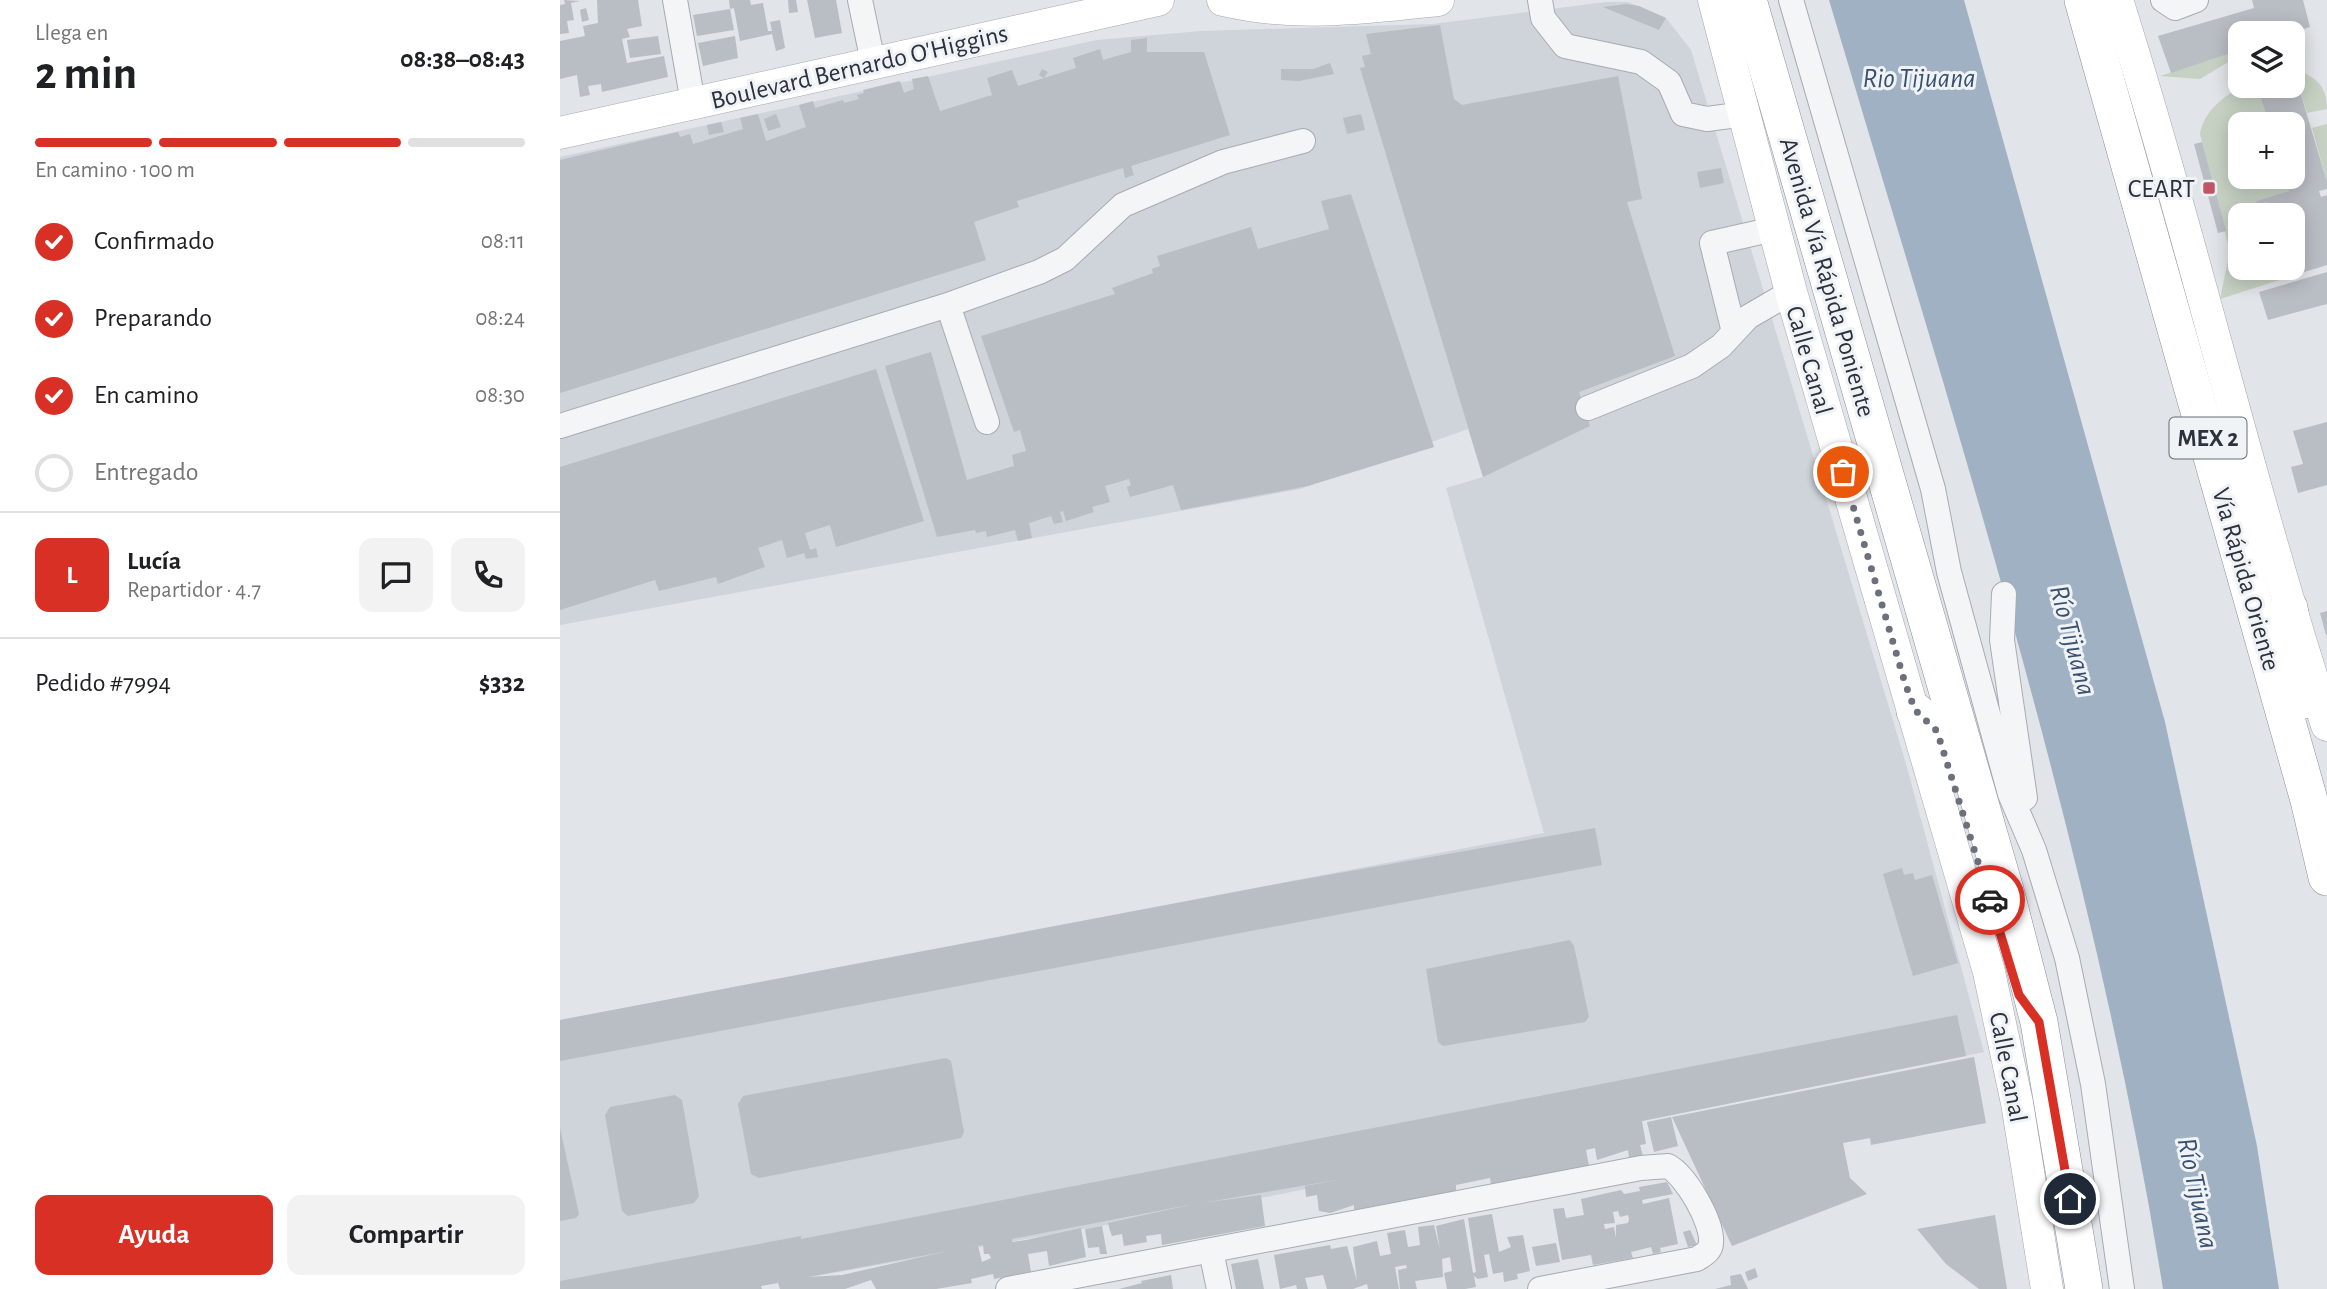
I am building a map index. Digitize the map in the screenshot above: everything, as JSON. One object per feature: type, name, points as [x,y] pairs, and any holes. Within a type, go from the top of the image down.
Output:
[{"type":"highway","name":"Avenida Vía Rápida Poniente","points":[[1748,0],[2005,890],[2039,1022],[2084,1289]]},
{"type":"highway","name":"Vía Rápida Oriente","points":[[2083,0],[2305,787],[2327,877]]},
{"type":"highway","points":[[2289,608],[2297,674],[2327,792]]},
{"type":"highway","points":[[1915,710],[1937,731],[2019,995],[2039,1022]]},
{"type":"highway","points":[[2070,1289],[2079,1250]]},
{"type":"main road","name":"Boulevard Bernardo O'Higgins","points":[[560,133],[1158,0]]},
{"type":"main road","points":[[1223,0],[1256,8],[1308,11],[1438,0]]},
{"type":"main road","points":[[1689,0],[1718,13]]},
{"type":"main road","points":[[2117,0],[2168,160],[2289,608],[2325,712]]},
{"type":"main road","name":"Calle Canal","points":[[1718,13],[1791,292],[1915,710],[1989,972],[2006,1045],[2047,1289]]},
{"type":"street","points":[[675,0],[693,103]]},
{"type":"street","points":[[860,0],[873,62]]},
{"type":"street","points":[[1540,0],[1543,18],[1565,46],[1641,62],[1669,82],[1683,114],[1707,119],[1745,114]]},
{"type":"street","points":[[1791,0],[1933,489],[1950,572],[2010,793],[2034,850],[2067,958],[2093,1084],[2122,1289]]},
{"type":"street","points":[[2163,0],[2175,8],[2196,0]]},
{"type":"street","points":[[560,426],[948,305],[1065,259],[1123,205],[1174,180],[1223,162],[1303,141]]},
{"type":"street","points":[[1734,332],[1712,243],[1774,229]]},
{"type":"street","points":[[1588,408],[1692,366],[1709,356],[1748,317],[1791,292]]},
{"type":"street","points":[[948,305],[986,422]]},
{"type":"street","points":[[2004,594],[2002,640],[2034,850]]},
{"type":"street","points":[[1008,1289],[1641,1168],[1668,1166],[1688,1182],[1709,1231],[1711,1243],[1705,1254],[1697,1259],[1540,1289]]},
{"type":"street","points":[[1211,1251],[1219,1289]]},
{"type":"shaded area","points":[[1606,2],[1628,2],[1666,18],[1691,50],[1906,764],[1984,1052],[1271,1196],[742,1289],[560,1289],[560,1020],[1544,833],[1446,488],[1483,477],[1468,429],[1300,489],[560,625],[560,157],[1097,40],[1201,31],[1433,24]]},
{"type":"green space","points":[[2228,54],[2228,62],[2200,79],[2160,76]]},
{"type":"green space","points":[[2305,74],[2322,87],[2327,109],[2307,113],[2302,98],[2305,98]]},
{"type":"green space","points":[[2228,95],[2228,98],[2261,98],[2265,112],[2228,112],[2228,189],[2289,191],[2256,203],[2228,203],[2228,244],[2200,134],[2206,118]]},
{"type":"green space","points":[[2327,124],[2327,182],[2312,128]]},
{"type":"green space","points":[[2228,260],[2228,280],[2279,280],[2220,299]]},
{"type":"water","name":"Rio Tijuana","points":[[1829,0],[1964,0],[2165,722],[2257,1146],[2279,1289],[2163,1289],[2134,1125],[2060,801],[1972,479]]},
{"type":"building","points":[[564,0],[580,1],[571,3],[574,20],[567,21],[569,33],[560,34],[560,5],[565,4]]},
{"type":"building","points":[[597,0],[638,0],[642,26],[627,29],[630,37],[622,39],[627,63],[664,56],[668,77],[602,92],[601,84],[588,86],[590,95],[580,97],[577,75],[560,79],[560,41],[585,36],[583,26],[598,23]]},
{"type":"building","points":[[729,0],[750,0],[751,5],[763,3],[768,31],[772,31],[770,22],[780,20],[785,48],[776,51],[772,34],[740,41],[734,8],[730,9]]},
{"type":"building","points":[[788,0],[796,0],[798,12],[789,13]]},
{"type":"building","points":[[807,0],[836,0],[842,33],[815,38]]},
{"type":"building","points":[[2252,0],[2303,0],[2310,27],[2305,29],[2305,21],[2228,21],[2228,54],[2171,73],[2158,36],[2254,8]]},
{"type":"building","points":[[1626,4],[1639,6],[1666,18],[1659,30],[1603,7]]},
{"type":"building","points":[[586,8],[589,20],[582,22],[580,10]]},
{"type":"building","points":[[730,9],[734,30],[697,36],[693,15]]},
{"type":"building","points":[[1440,25],[1454,99],[1462,105],[1618,76],[1642,199],[1627,202],[1675,356],[1579,392],[1590,426],[1483,477],[1360,68],[1365,67],[1362,56],[1371,54],[1366,34]]},
{"type":"building","points":[[658,36],[661,54],[630,58],[627,40]]},
{"type":"building","points":[[735,36],[738,58],[703,66],[698,43]]},
{"type":"building","points":[[1147,38],[1147,52],[1204,52],[1230,135],[1131,166],[1134,175],[1125,178],[1123,168],[1017,201],[1019,207],[974,222],[986,260],[560,393],[560,160],[678,132],[680,137],[690,134],[693,144],[743,129],[740,118],[758,114],[766,141],[806,127],[799,105],[813,101],[815,108],[843,100],[844,103],[859,99],[857,95],[864,93],[863,90],[900,81],[904,93],[914,89],[912,79],[928,76],[940,111],[992,95],[987,78],[1012,70],[1018,86],[1076,68],[1073,58],[1100,49],[1103,60],[1131,52],[1131,40]]},
{"type":"building","points":[[1330,63],[1334,74],[1299,81],[1281,80],[1281,69],[1313,69]]},
{"type":"building","points":[[1042,69],[1048,72],[1044,78],[1039,75]]},
{"type":"building","points":[[2261,98],[2302,98],[2327,182],[2327,189],[2319,191],[2321,197],[2327,195],[2327,265],[2305,272],[2305,203],[2256,203],[2289,191],[2288,189],[2305,189],[2305,112],[2265,112]]},
{"type":"building","points":[[776,114],[781,127],[768,131],[764,119]]},
{"type":"building","points":[[1361,114],[1365,130],[1347,134],[1343,118]]},
{"type":"building","points":[[721,122],[724,132],[709,135],[707,125]]},
{"type":"building","points":[[2202,142],[2226,231],[2218,233],[2194,144]]},
{"type":"building","points":[[1721,168],[1724,183],[1700,188],[1697,172]]},
{"type":"building","points":[[1351,194],[1434,447],[1308,486],[1181,510],[1173,485],[1130,497],[1127,487],[1131,485],[1129,479],[1105,486],[1110,502],[1092,507],[1094,512],[1066,521],[1063,511],[1060,512],[1063,522],[1054,524],[1051,516],[1029,523],[1032,538],[1018,541],[1015,530],[987,537],[986,531],[976,533],[975,530],[937,537],[885,366],[931,352],[967,480],[1014,466],[1012,455],[1026,451],[1020,430],[1014,432],[981,336],[1115,294],[1112,288],[1153,273],[1152,269],[1160,266],[1157,256],[1251,227],[1258,249],[1329,229],[1321,201]]},
{"type":"building","points":[[2327,272],[2327,304],[2268,320],[2259,292]]},
{"type":"building","points":[[876,369],[924,521],[836,547],[830,525],[805,533],[810,550],[816,548],[818,557],[806,559],[804,553],[787,558],[782,540],[758,548],[765,567],[718,584],[716,577],[659,591],[655,580],[560,610],[560,467]]},
{"type":"building","points":[[2327,422],[2327,485],[2298,493],[2291,467],[2303,464],[2293,431]]},
{"type":"building","points":[[2327,611],[2327,635],[2326,635],[2320,613]]},
{"type":"building","points":[[1595,828],[1602,865],[560,1061],[560,1020],[1288,882]]},
{"type":"building","points":[[1902,868],[1904,875],[1913,873],[1915,880],[1932,875],[1958,963],[1913,976],[1883,874]]},
{"type":"building","points":[[1570,940],[1574,946],[1589,1017],[1585,1022],[1443,1046],[1438,1042],[1426,969]]},
{"type":"building","points":[[1957,1015],[1966,1056],[1642,1121],[1646,1144],[1640,1145],[1643,1156],[1629,1158],[1628,1150],[1597,1160],[1595,1148],[1586,1150],[1589,1166],[1491,1185],[1490,1178],[1456,1185],[1456,1191],[1354,1210],[1354,1205],[1330,1213],[1319,1211],[1317,1195],[1306,1197],[1305,1186],[1342,1179],[1202,1203],[1261,1195],[1265,1226],[1162,1245],[1161,1234],[1146,1236],[1147,1242],[1124,1246],[1122,1234],[1112,1236],[1108,1223],[1194,1204],[1012,1239],[1012,1242],[1026,1240],[1081,1228],[1086,1257],[1049,1266],[1047,1251],[1028,1254],[1031,1272],[994,1279],[993,1274],[971,1279],[972,1283],[936,1289],[876,1289],[871,1280],[845,1289],[780,1289],[778,1283],[761,1286],[762,1289],[560,1289],[560,1281],[801,1236],[801,1239]],"holes":[[[983,1245],[984,1254],[989,1254],[991,1258],[982,1262],[978,1246],[954,1250]],[[948,1251],[842,1275],[808,1277]]]},
{"type":"building","points":[[1974,1057],[1986,1123],[1871,1145],[1870,1138],[1843,1143],[1850,1178],[1867,1194],[1732,1246],[1672,1117]]},
{"type":"building","points":[[946,1058],[951,1061],[964,1132],[961,1138],[759,1178],[751,1174],[738,1104],[743,1096]]},
{"type":"building","points":[[675,1095],[682,1100],[699,1196],[694,1203],[628,1216],[622,1211],[605,1115],[610,1107]]},
{"type":"building","points":[[1671,1117],[1678,1146],[1654,1152],[1647,1122]]},
{"type":"building","points":[[560,1128],[579,1214],[576,1218],[560,1221]]},
{"type":"building","points":[[1667,1182],[1673,1194],[1642,1200],[1643,1204],[1669,1198],[1678,1244],[1660,1248],[1661,1252],[1653,1254],[1651,1247],[1631,1252],[1633,1258],[1593,1265],[1591,1255],[1562,1260],[1553,1209],[1564,1208],[1566,1218],[1584,1215],[1581,1199],[1621,1190],[1624,1194],[1640,1191],[1639,1187]],"holes":[[[1618,1211],[1620,1217],[1628,1215],[1629,1219],[1628,1223],[1616,1225],[1616,1238],[1614,1227],[1605,1229],[1604,1224],[1615,1223],[1613,1212]]]},
{"type":"building","points":[[1492,1214],[1499,1252],[1511,1247],[1507,1237],[1523,1235],[1530,1271],[1517,1274],[1518,1279],[1504,1282],[1503,1272],[1493,1274],[1489,1254],[1484,1255],[1488,1277],[1478,1279],[1474,1276],[1476,1287],[1465,1289],[1447,1289],[1444,1273],[1452,1271],[1450,1257],[1442,1259],[1443,1277],[1415,1281],[1417,1289],[1400,1289],[1398,1270],[1407,1268],[1406,1265],[1395,1267],[1399,1289],[1368,1289],[1367,1284],[1353,1289],[1327,1289],[1323,1275],[1305,1278],[1308,1289],[1297,1289],[1296,1285],[1280,1289],[1274,1255],[1330,1245],[1331,1249],[1347,1246],[1357,1281],[1353,1247],[1377,1241],[1380,1256],[1391,1254],[1387,1233],[1405,1230],[1408,1247],[1420,1245],[1418,1227],[1434,1225],[1440,1250],[1436,1226],[1464,1219],[1473,1273],[1476,1272],[1468,1218]]},
{"type":"building","points":[[1995,1215],[2007,1289],[1979,1289],[1946,1264],[1917,1229]]},
{"type":"building","points":[[1102,1226],[1107,1254],[1100,1254],[1099,1247],[1088,1248],[1085,1229]]},
{"type":"building","points":[[1690,1230],[1697,1245],[1688,1247],[1683,1232]]},
{"type":"building","points":[[1556,1243],[1560,1262],[1536,1266],[1532,1247]]},
{"type":"building","points":[[1258,1259],[1264,1289],[1236,1289],[1231,1264]]},
{"type":"building","points":[[1755,1268],[1758,1277],[1748,1281],[1745,1272]]},
{"type":"building","points":[[1741,1274],[1748,1289],[1715,1289],[1731,1285],[1730,1276]]},
{"type":"building","points":[[1171,1275],[1173,1289],[1119,1289],[1142,1283],[1141,1281]]},
{"type":"way so far","points":[[1843,472],[1905,683],[1915,710],[1937,731],[1990,900]]},
{"type":"place","name":"CEART","points":[[2209,188]]},
{"type":"route","points":[[1990,900],[2019,995],[2039,1022],[2070,1199]]},
{"type":"water label","name":"Río Tijuana","points":[[2074,640]]},
{"type":"water label","name":"Río Tijuana","points":[[2199,1193]]}]
